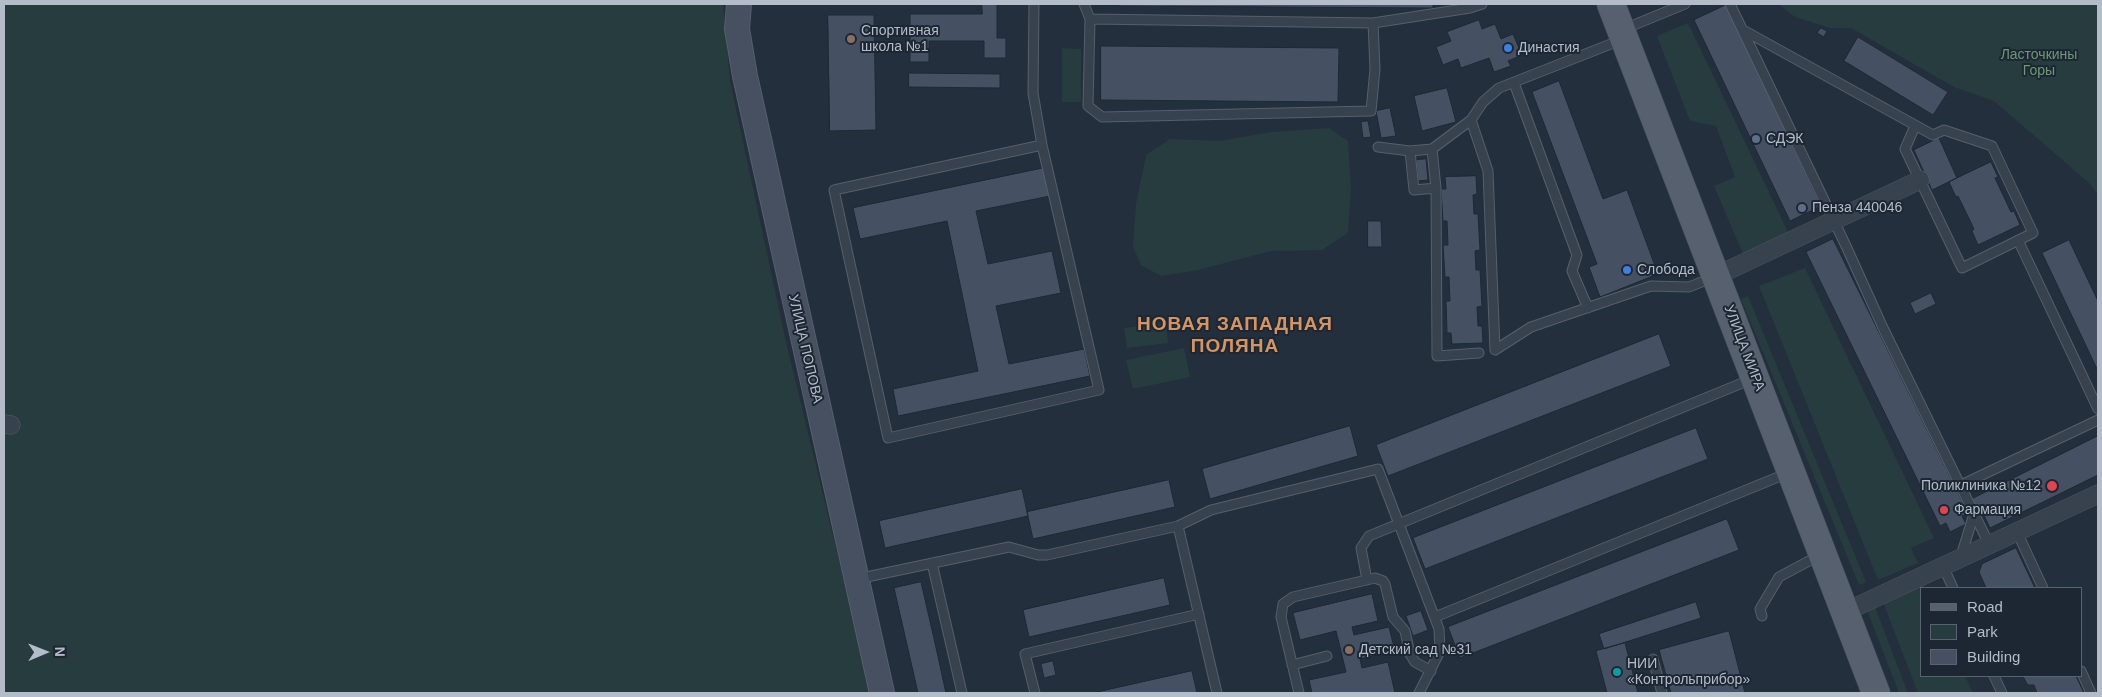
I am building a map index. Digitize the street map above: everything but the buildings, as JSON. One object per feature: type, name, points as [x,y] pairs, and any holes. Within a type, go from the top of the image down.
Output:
[{"type":"main road","name":"УЛИЦА МИРА","points":[[1611,4],[1876,693]]},
{"type":"street","name":"УЛИЦА ПОПОВА","points":[[740,4],[737,29],[745,76],[882,693]]},
{"type":"street","points":[[1716,276],[1920,180]]},
{"type":"street","points":[[1845,612],[1989,544],[2097,497]]},
{"type":"lane","points":[[1034,4],[1033,93],[1042,145],[1100,390],[888,438],[834,190],[1042,145]]},
{"type":"lane","points":[[1084,4],[1090,20],[1088,106],[1102,117],[1371,111],[1375,69],[1373,23]]},
{"type":"lane","points":[[1090,20],[1373,23],[1482,4]]},
{"type":"lane","points":[[1378,147],[1410,152],[1432,149],[1471,120],[1483,102],[1499,88],[1623,35],[1672,7],[1686,4]]},
{"type":"lane","points":[[1730,4],[1834,220],[1884,330],[1989,544]]},
{"type":"lane","points":[[1742,30],[1933,135],[1944,130],[1992,146],[2033,233],[1962,268],[1904,149],[1915,126]]},
{"type":"lane","points":[[1514,83],[1577,255],[1572,271],[1588,308]]},
{"type":"lane","points":[[1471,120],[1488,170],[1495,350],[1531,327],[1651,286],[1689,287],[1716,276]]},
{"type":"lane","points":[[1432,149],[1436,188],[1437,356],[1479,353]]},
{"type":"lane","points":[[1410,152],[1414,190],[1436,188]]},
{"type":"lane","points":[[2018,240],[2098,408]]},
{"type":"lane","points":[[1367,580],[1361,548],[1364,541],[1377,532],[1755,378]]},
{"type":"lane","points":[[1960,486],[2098,420]]},
{"type":"lane","points":[[856,580],[1009,547],[1038,555],[1047,555],[1178,526],[1211,510],[1378,469],[1435,617],[1441,641],[1440,651],[1419,693]]},
{"type":"lane","points":[[1435,617],[1791,472]]},
{"type":"lane","points":[[1961,558],[1974,514]]},
{"type":"lane","points":[[1178,526],[1217,693]]},
{"type":"lane","points":[[2017,532],[2043,587]]},
{"type":"lane","points":[[1762,616],[1760,609],[1779,577],[1823,554]]},
{"type":"lane","points":[[932,563],[962,693]]},
{"type":"lane","points":[[1943,566],[1953,587]]},
{"type":"lane","points":[[1299,693],[1281,617],[1283,604],[1293,598],[1375,578],[1383,581],[1393,617],[1405,631],[1410,654],[1415,662],[1431,671]]},
{"type":"lane","points":[[1035,693],[1025,654],[1199,614]]},
{"type":"lane","points":[[1292,665],[1327,656]]},
{"type":"lane","points":[[1653,659],[1662,693]]},
{"type":"lane","points":[[2082,673],[2091,693]]},
{"type":"lane","points":[[1994,677],[2002,693]]},
{"type":"green space","points":[[4,4],[723,4],[730,81],[786,342],[871,693],[4,693]]},
{"type":"green space","name":"Ласточкины Горы","points":[[1778,4],[2098,4],[2098,195],[2089,183],[1994,101],[1954,87],[1851,28],[1830,28],[1795,17]]},
{"type":"green space","points":[[1688,23],[1789,234],[1743,254],[1714,186],[1735,177],[1716,126],[1690,121],[1657,36]]},
{"type":"green space","points":[[1062,48],[1081,49],[1081,102],[1062,102]]},
{"type":"green space","points":[[1329,128],[1348,141],[1351,187],[1348,233],[1322,250],[1271,251],[1198,270],[1161,276],[1141,265],[1133,247],[1136,204],[1146,155],[1170,139],[1220,141],[1271,132]]},
{"type":"green space","points":[[1805,268],[1934,538],[1911,548],[1918,563],[1878,580],[1759,286]]},
{"type":"green space","points":[[1748,296],[1866,582],[1859,585],[1741,299]]},
{"type":"green space","points":[[1166,323],[1168,343],[1127,348],[1124,328]]},
{"type":"green space","points":[[1184,348],[1190,377],[1133,389],[1126,360]]},
{"type":"green space","points":[[1922,584],[1924,587],[1920,587],[1920,677],[1965,677],[1973,693],[1918,693],[1883,602]]},
{"type":"green space","points":[[1875,607],[1908,693],[1899,693],[1867,610]]},
{"type":"place","name":"Спортивная школа №1","points":[[851,39]]},
{"type":"place","name":"Династия","points":[[1508,48]]},
{"type":"place","name":"СДЭК","points":[[1756,139]]},
{"type":"place","name":"Пенза 440046","points":[[1802,208]]},
{"type":"place","name":"Слобода","points":[[1627,270]]},
{"type":"place","name":"Поликлиника №12","points":[[2052,486]]},
{"type":"place","name":"Фармация","points":[[1944,510]]},
{"type":"place","name":"Детский сад №31","points":[[1349,650]]},
{"type":"place","name":"НИИ «Контрольприбор»","points":[[1617,672]]},
{"type":"district","name":"НОВАЯ ЗАПАДНАЯ ПОЛЯНА","points":[[1235,336]]}]
